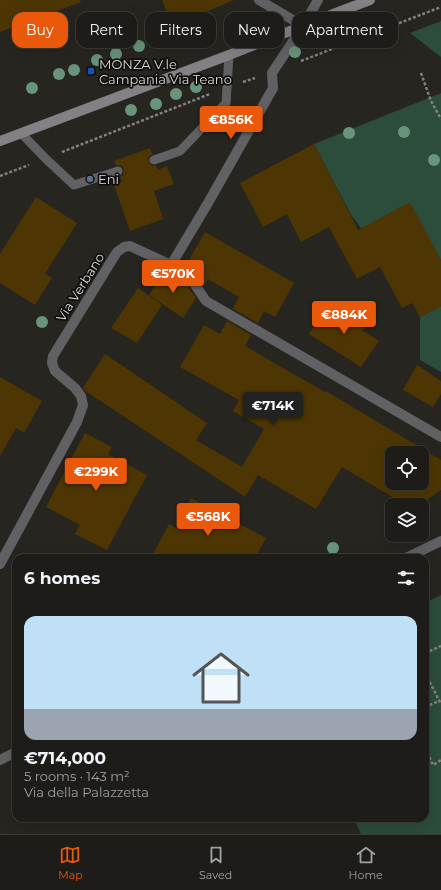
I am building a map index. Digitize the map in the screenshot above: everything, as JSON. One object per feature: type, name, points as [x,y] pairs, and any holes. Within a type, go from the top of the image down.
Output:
[{"type":"street","points":[[259,0],[292,20]]},
{"type":"street","points":[[311,12],[318,0]]},
{"type":"street","points":[[336,12],[370,0]]},
{"type":"street","points":[[0,141],[292,30]]},
{"type":"street","points":[[292,43],[272,73],[273,88],[171,265],[191,279],[206,301],[441,437]]},
{"type":"street","name":"Via Verbano","points":[[0,564],[3,551],[77,422],[83,405],[81,396],[75,388],[55,371],[52,363],[52,356],[117,252],[124,247],[130,246],[171,265]]},
{"type":"street","points":[[414,554],[441,541]]},
{"type":"street","points":[[0,760],[12,754]]},
{"type":"lane","points":[[154,160],[180,152],[226,103],[229,55]]},
{"type":"lane","points":[[21,133],[74,186],[118,171]]},
{"type":"path","points":[[301,61],[441,7]]},
{"type":"path","points":[[0,176],[226,88],[272,73]]},
{"type":"path","points":[[421,73],[431,101],[441,119]]},
{"type":"path","points":[[429,651],[441,646]]},
{"type":"path","points":[[429,681],[441,704]]},
{"type":"path","points":[[429,705],[439,701]]},
{"type":"path","points":[[429,756],[433,765],[441,760]]},
{"type":"green space","points":[[441,21],[441,57],[410,33]]},
{"type":"green space","points":[[441,93],[441,260],[361,228],[351,215],[314,144]]},
{"type":"green space","points":[[441,306],[441,372],[420,360],[420,317]]},
{"type":"green space","points":[[441,595],[441,834],[361,834],[356,822],[429,822],[429,601]]},
{"type":"building","points":[[0,0],[80,0],[81,2],[54,12],[12,12],[12,28],[0,32]]},
{"type":"building","points":[[162,0],[234,0],[205,12],[167,12]]},
{"type":"building","points":[[314,144],[358,230],[410,202],[441,260],[441,306],[420,317],[412,303],[402,308],[380,267],[357,279],[329,227],[301,242],[287,214],[263,227],[240,183]]},
{"type":"building","points":[[150,148],[152,154],[148,158],[149,162],[152,166],[156,166],[158,170],[167,166],[174,184],[154,191],[163,219],[130,231],[114,185],[122,182],[120,177],[123,175],[124,170],[122,166],[116,165],[114,161]]},
{"type":"building","points":[[36,197],[77,223],[45,274],[52,278],[35,305],[0,283],[0,254]]},
{"type":"building","points":[[205,232],[294,283],[275,317],[264,311],[258,323],[233,309],[239,297],[208,279],[204,286],[196,275],[185,267]]},
{"type":"building","points":[[166,270],[186,284],[196,298],[183,318],[149,295]]},
{"type":"building","points":[[138,288],[162,305],[137,343],[111,328]]},
{"type":"building","points":[[328,302],[369,326],[362,330],[379,341],[361,367],[309,334]]},
{"type":"building","points":[[227,321],[251,335],[245,346],[325,392],[326,391],[418,446],[385,446],[385,490],[429,490],[429,453],[441,460],[441,490],[429,499],[394,498],[342,467],[316,509],[258,475],[245,497],[84,390],[83,388],[105,354],[207,423],[196,440],[242,467],[264,429],[233,411],[239,400],[180,367],[204,325],[220,334]]},
{"type":"building","points":[[417,365],[441,381],[441,394],[433,407],[403,390]]},
{"type":"building","points":[[0,377],[42,401],[24,433],[16,428],[0,456]]},
{"type":"building","points":[[85,433],[112,447],[108,454],[147,475],[107,550],[75,534],[80,525],[46,507]]},
{"type":"building","points":[[191,498],[266,538],[257,554],[153,554],[169,524],[176,528]]},
{"type":"place","name":"MONZA V.le Campania Via Teano","points":[[91,71]]},
{"type":"place","name":"Eni","points":[[90,179]]}]
